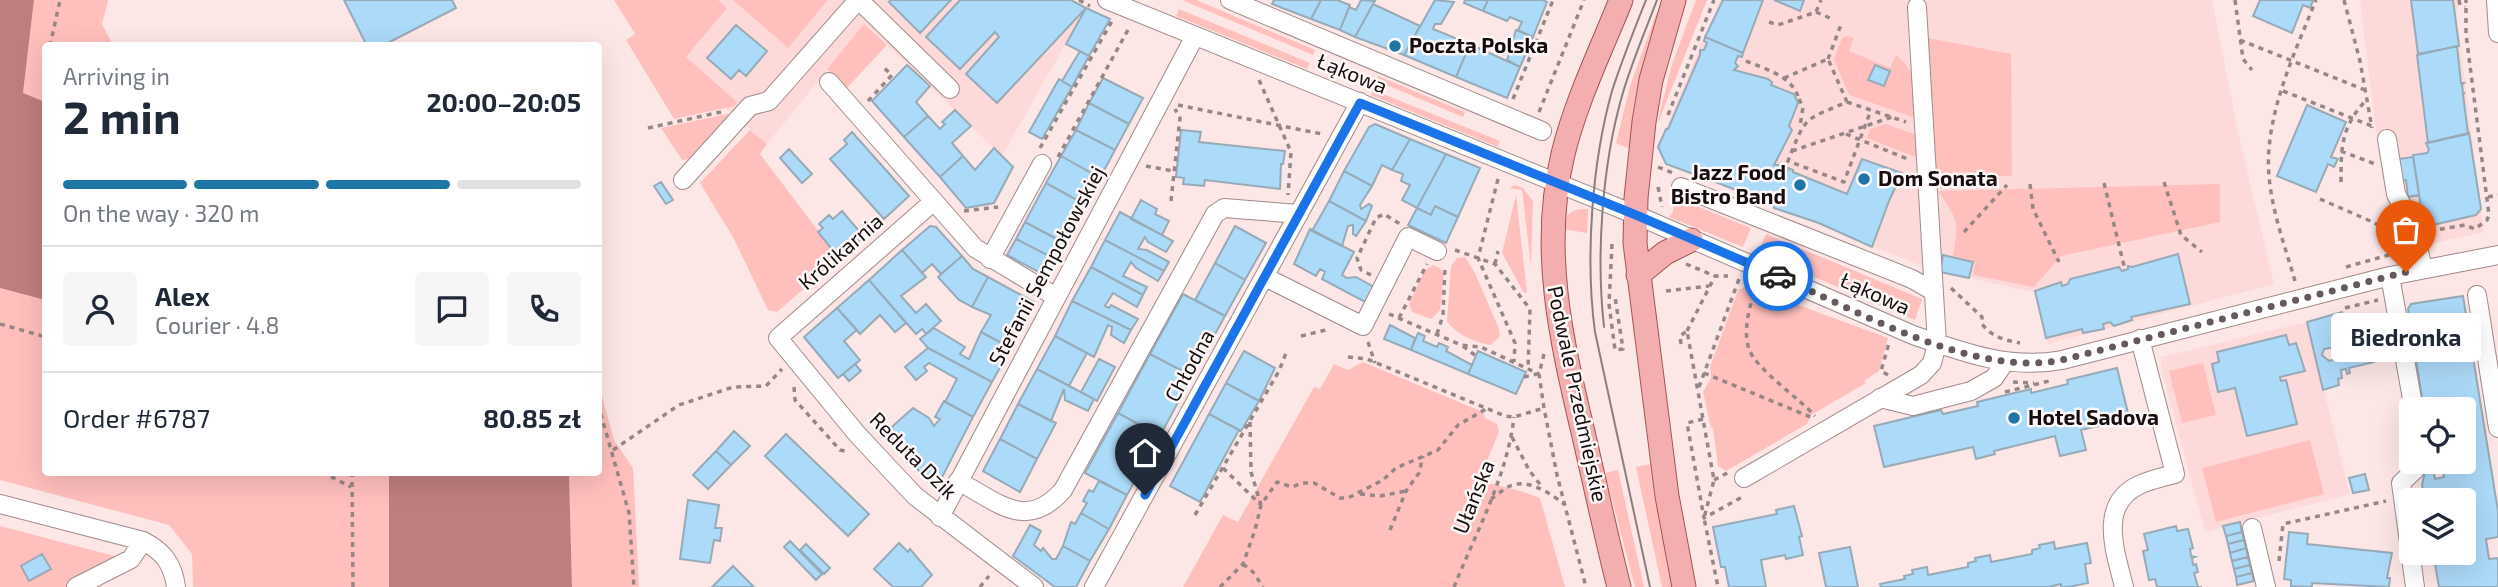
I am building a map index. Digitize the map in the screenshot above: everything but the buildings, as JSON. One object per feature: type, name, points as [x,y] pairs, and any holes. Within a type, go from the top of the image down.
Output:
[{"type":"main road","name":"Podwale Przedmiejskie","points":[[1619,587],[1557,316],[1552,234],[1557,184],[1574,118],[1621,0]]},
{"type":"main road","points":[[1674,0],[1651,80],[1642,137],[1636,215],[1638,275],[1667,496],[1684,587]]},
{"type":"main road","points":[[1638,275],[1665,253],[1690,240]]},
{"type":"street","points":[[683,180],[750,106],[769,101],[858,0],[950,89]]},
{"type":"street","name":"Łąkowa","points":[[1230,0],[1542,131]]},
{"type":"street","points":[[2496,0],[2498,33]]},
{"type":"street","points":[[1744,478],[1926,371],[1937,344],[1938,286],[1917,7]]},
{"type":"street","name":"Łąkowa","points":[[1123,10],[1195,36],[1636,215],[1937,344],[2005,362],[2027,365],[2049,363],[2390,276],[2498,255]]},
{"type":"street","name":"Stefanii Sempołowskiej","points":[[940,517],[1195,36]]},
{"type":"street","points":[[830,82],[975,248],[1056,297]]},
{"type":"street","name":"Chłodna","points":[[1094,587],[1265,277],[1294,208],[1360,103]]},
{"type":"street","points":[[2379,144],[2396,194],[2415,233],[2423,269]]},
{"type":"street","points":[[990,259],[1046,157]]},
{"type":"street","name":"Łąkowa","points":[[1677,180],[1912,279],[1938,286]]},
{"type":"street","name":"Królikarnia","points":[[778,338],[934,201]]},
{"type":"street","points":[[958,481],[1015,511],[1028,514],[1054,500],[1063,490],[1215,214],[1224,208],[1294,208]]},
{"type":"street","points":[[1265,277],[1363,326],[1408,237],[1442,253]]},
{"type":"street","points":[[2390,276],[2412,397]]},
{"type":"street","points":[[2477,295],[2498,428]]},
{"type":"street","name":"Reduta Dzik","points":[[778,338],[857,434],[915,496],[1034,587]]},
{"type":"street","points":[[2124,587],[2111,528],[2115,509],[2120,500],[2138,485],[2175,474],[2140,340]]},
{"type":"street","points":[[1880,398],[1913,406],[1971,391],[1994,378],[2005,362]]},
{"type":"street","points":[[2411,474],[2401,483],[2416,587]]},
{"type":"street","points":[[0,503],[143,541],[167,558],[175,575],[176,587]]},
{"type":"street","points":[[2252,528],[2266,587]]},
{"type":"street","points":[[76,587],[131,559],[143,541]]},
{"type":"path","points":[[51,42],[60,0]]},
{"type":"path","points":[[1511,104],[1552,0]]},
{"type":"path","points":[[1531,113],[1537,116],[1584,0]]},
{"type":"path","points":[[1664,125],[1714,0]]},
{"type":"path","points":[[1816,12],[1821,0]]},
{"type":"path","points":[[2235,0],[2243,59],[2252,70]]},
{"type":"path","points":[[2295,281],[2274,206],[2269,150],[2282,91],[2316,0]]},
{"type":"path","points":[[2341,151],[2378,165],[2379,144],[2372,126],[2344,0]]},
{"type":"path","points":[[2459,0],[2459,5],[2465,7]]},
{"type":"path","points":[[2415,233],[2465,225],[2475,229],[2482,225],[2489,215],[2466,34],[2466,0]]},
{"type":"path","points":[[1046,157],[1123,10]]},
{"type":"path","points":[[1046,157],[1126,31],[1123,10]]},
{"type":"path","points":[[1769,22],[1777,25],[1816,12],[1832,19]]},
{"type":"path","points":[[1842,22],[1828,59],[1847,102]]},
{"type":"path","points":[[2240,40],[2365,90]]},
{"type":"path","points":[[1784,78],[1828,59]]},
{"type":"path","points":[[1746,61],[1784,78],[1799,97],[1803,107],[1800,128],[1788,161],[1844,182],[1871,110]]},
{"type":"path","points":[[875,111],[867,102],[891,75],[883,67]]},
{"type":"path","points":[[1257,76],[1290,152],[1294,208]]},
{"type":"path","points":[[2282,91],[2372,126]]},
{"type":"path","points":[[2341,183],[2341,151],[2350,117],[2367,99]]},
{"type":"path","points":[[1800,128],[1810,117],[1847,102],[1925,128]]},
{"type":"path","points":[[1172,104],[1330,135]]},
{"type":"path","points":[[1167,115],[1172,104]]},
{"type":"path","points":[[1171,201],[1180,118],[1172,104]]},
{"type":"path","points":[[648,128],[750,106]]},
{"type":"path","points":[[1792,151],[1892,117]]},
{"type":"path","points":[[1844,134],[1913,161]]},
{"type":"path","points":[[1146,155],[1141,165],[1174,171]]},
{"type":"path","points":[[1655,158],[1654,166],[1677,180]]},
{"type":"path","points":[[1499,173],[1478,258],[1515,343],[1514,362]]},
{"type":"path","points":[[2164,182],[2181,235],[2202,252]]},
{"type":"path","points":[[2105,183],[2125,270]]},
{"type":"path","points":[[2030,184],[2033,209],[2059,262]]},
{"type":"path","points":[[1964,232],[1980,218],[2007,185]]},
{"type":"path","points":[[2488,197],[2498,195]]},
{"type":"path","points":[[956,202],[964,211],[998,207],[1004,198]]},
{"type":"path","points":[[2320,200],[2375,223],[2389,233]]},
{"type":"path","points":[[2378,258],[2392,254],[2386,210]]},
{"type":"path","points":[[1386,282],[1361,270],[1357,258],[1376,218],[1384,214],[1398,220],[1402,227]]},
{"type":"path","points":[[1612,243],[1609,304],[1615,350],[1623,349],[1615,297]]},
{"type":"path","points":[[1442,253],[1451,249],[1495,264],[1530,309],[1528,369]]},
{"type":"path","points":[[1495,264],[1498,251]]},
{"type":"path","points":[[1399,318],[1424,267],[1429,262],[1444,264],[1443,315],[1437,334]]},
{"type":"path","points":[[1698,390],[1746,262]]},
{"type":"path","points":[[1681,344],[1680,336],[1686,331],[1715,276],[1682,263]]},
{"type":"path","points":[[1704,373],[1818,420],[1800,399],[1757,362],[1749,350],[1748,315],[1757,282]]},
{"type":"path","points":[[1666,290],[1709,286]]},
{"type":"path","points":[[1938,286],[1974,307],[1982,317],[1982,324],[2000,339],[2030,344]]},
{"type":"path","points":[[1389,314],[1461,345],[1476,356]]},
{"type":"path","points":[[0,324],[42,336]]},
{"type":"path","points":[[1686,331],[1714,480],[1704,518]]},
{"type":"path","points":[[1881,371],[1890,335]]},
{"type":"path","points":[[1461,345],[1480,347],[1539,374]]},
{"type":"path","points":[[1195,515],[1286,353]]},
{"type":"path","points":[[1348,357],[1367,359],[1486,409],[1514,417],[1544,408]]},
{"type":"path","points":[[1524,377],[1539,374]]},
{"type":"path","points":[[1539,374],[1564,504],[1586,587]]},
{"type":"path","points":[[613,450],[679,405],[733,387],[766,386]]},
{"type":"path","points":[[1220,587],[1242,564],[1261,505],[1277,482],[1292,487],[1302,483],[1314,483],[1340,498],[1348,498],[1383,480],[1396,468],[1438,450],[1458,425],[1486,409]]},
{"type":"path","points":[[602,416],[629,513],[634,587]]},
{"type":"path","name":"Ułańska","points":[[1454,587],[1489,500],[1498,485],[1512,436],[1514,417]]},
{"type":"path","points":[[1703,419],[1687,423],[1718,587]]},
{"type":"path","points":[[1250,420],[1251,472],[1261,505]]},
{"type":"path","points":[[1512,436],[1529,470],[1543,489],[1564,504]]},
{"type":"path","points":[[1390,530],[1406,491],[1419,473],[1423,456]]},
{"type":"path","points":[[1223,467],[1261,505]]},
{"type":"path","points":[[330,476],[352,488]]},
{"type":"path","points":[[352,476],[353,587]]},
{"type":"path","points":[[1489,500],[1510,486],[1543,489]]},
{"type":"path","points":[[1357,493],[1380,496],[1406,491]]},
{"type":"path","points":[[2278,568],[2283,524],[2391,500]]},
{"type":"path","points":[[1242,564],[1253,572],[1263,587]]},
{"type":"path","points":[[980,587],[990,574]]},
{"type":"shaded area","points":[[0,0],[34,0],[23,93],[42,101],[42,299],[0,288]]},
{"type":"shaded area","points":[[34,0],[108,0],[102,24],[111,42],[42,42],[42,101],[23,94]]},
{"type":"shaded area","points":[[614,0],[718,0],[727,8],[686,57],[737,102],[734,106],[674,119],[626,40],[635,34]]},
{"type":"shaded area","points":[[698,0],[1071,0],[1086,8],[1002,156],[865,24],[767,144],[665,56]]},
{"type":"shaded area","points":[[733,0],[828,0],[788,48]]},
{"type":"shaded area","points":[[1182,0],[1196,0],[1315,50],[1313,55]]},
{"type":"shaded area","points":[[1696,0],[1707,0],[1657,125],[1672,64]]},
{"type":"shaded area","points":[[1720,0],[2212,0],[2238,132],[2274,284],[2048,344],[2035,293],[1924,267],[1666,164],[1658,147]]},
{"type":"shaded area","points":[[2360,0],[2458,0],[2457,18],[2484,232],[2394,252]]},
{"type":"shaded area","points":[[1179,9],[1310,63],[1307,69],[1176,16]]},
{"type":"shaded area","points":[[1662,11],[1632,150],[1616,143],[1630,86],[1656,14]]},
{"type":"shaded area","points":[[864,24],[887,45],[846,89],[827,69]]},
{"type":"shaded area","points":[[1842,38],[1854,38],[1849,51],[1890,68],[1896,55],[1903,61],[1914,83],[1916,118],[1849,95],[1834,59]]},
{"type":"shaded area","points":[[1928,38],[2011,54],[2012,176],[1936,175]]},
{"type":"shaded area","points":[[1378,76],[1465,112],[1463,117],[1377,81]]},
{"type":"shaded area","points":[[1373,90],[1500,141],[1498,147],[1371,95]]},
{"type":"shaded area","points":[[732,114],[690,159],[682,160],[661,128]]},
{"type":"shaded area","points":[[1886,124],[1917,135],[1918,158],[1867,138],[1870,129]]},
{"type":"shaded area","points":[[750,130],[767,144],[760,154],[839,258],[777,312],[768,310],[733,237],[700,183]]},
{"type":"shaded area","points":[[2220,184],[2220,222],[2061,256],[2034,287],[1973,275],[1975,262],[1953,256],[1955,221],[1938,191]]},
{"type":"shaded area","points":[[1515,185],[1523,188],[1533,201],[1531,266],[1522,190],[1509,188]]},
{"type":"shaded area","points":[[1516,195],[1527,292],[1524,293],[1502,253]]},
{"type":"shaded area","points":[[1674,197],[1751,228],[1743,247],[1669,217],[1673,212]]},
{"type":"shaded area","points":[[1580,209],[1588,209],[1587,233],[1563,229],[1568,215]]},
{"type":"shaded area","points":[[1766,234],[1922,299],[1915,320],[1758,253]]},
{"type":"shaded area","points":[[1465,257],[1475,273],[1499,329],[1500,336],[1491,345],[1466,337],[1447,321],[1451,266],[1457,258]]},
{"type":"shaded area","points":[[1433,265],[1440,268],[1444,274],[1440,310],[1431,319],[1412,312],[1409,304],[1425,270]]},
{"type":"shaded area","points":[[1747,286],[1888,338],[1879,371],[1864,381],[1866,383],[1811,415],[1807,424],[1726,471],[1718,466],[1713,428],[1703,392],[1711,378],[1710,367],[1738,290]]},
{"type":"shaded area","points":[[0,288],[42,299],[42,476],[389,476],[389,587],[193,587],[192,554],[169,525],[0,480]]},
{"type":"shaded area","points":[[2307,322],[2350,494],[2205,532],[2161,368],[2161,357]]},
{"type":"shaded area","points":[[1363,362],[1483,412],[1485,418],[1497,424],[1499,431],[1479,481],[1540,498],[1565,587],[1183,587],[1223,515],[1238,522],[1314,387],[1320,389],[1334,364],[1348,370]]},
{"type":"shaded area","points":[[2203,363],[2216,415],[2182,423],[2169,371]]},
{"type":"shaded area","points":[[602,396],[614,440],[633,468],[639,587],[572,587],[569,476],[602,476]]},
{"type":"shaded area","points":[[2310,440],[2324,494],[2216,522],[2202,468]]},
{"type":"shaded area","points":[[1652,464],[1676,587],[1662,587],[1636,467]]},
{"type":"shaded area","points":[[1618,470],[1644,587],[1635,587],[1605,473]]},
{"type":"shaded area","points":[[389,476],[569,476],[572,587],[389,587]]},
{"type":"shaded area","points":[[0,526],[122,558],[65,587],[0,587]]},
{"type":"tram line","points":[[1646,0],[1616,79],[1605,119],[1592,210],[1591,273],[1595,332],[1650,587]]},
{"type":"tram line","points":[[1604,327],[1601,241],[1605,181],[1615,123],[1626,84],[1657,0]]},
{"type":"way so far","points":[[1778,276],[1913,335],[1955,350],[2027,365],[2062,360],[2406,272]]},
{"type":"place","name":"Poczta Polska","points":[[1395,46]]},
{"type":"place","name":"Dom Sonata","points":[[1864,179]]},
{"type":"place","name":"Jazz Food Bistro Band","points":[[1800,185]]},
{"type":"place","name":"Biedronka","points":[[2406,272]]},
{"type":"place","name":"Hotel Sadova","points":[[2014,418]]},
{"type":"route","points":[[1145,495],[1360,103],[1778,276]]}]
